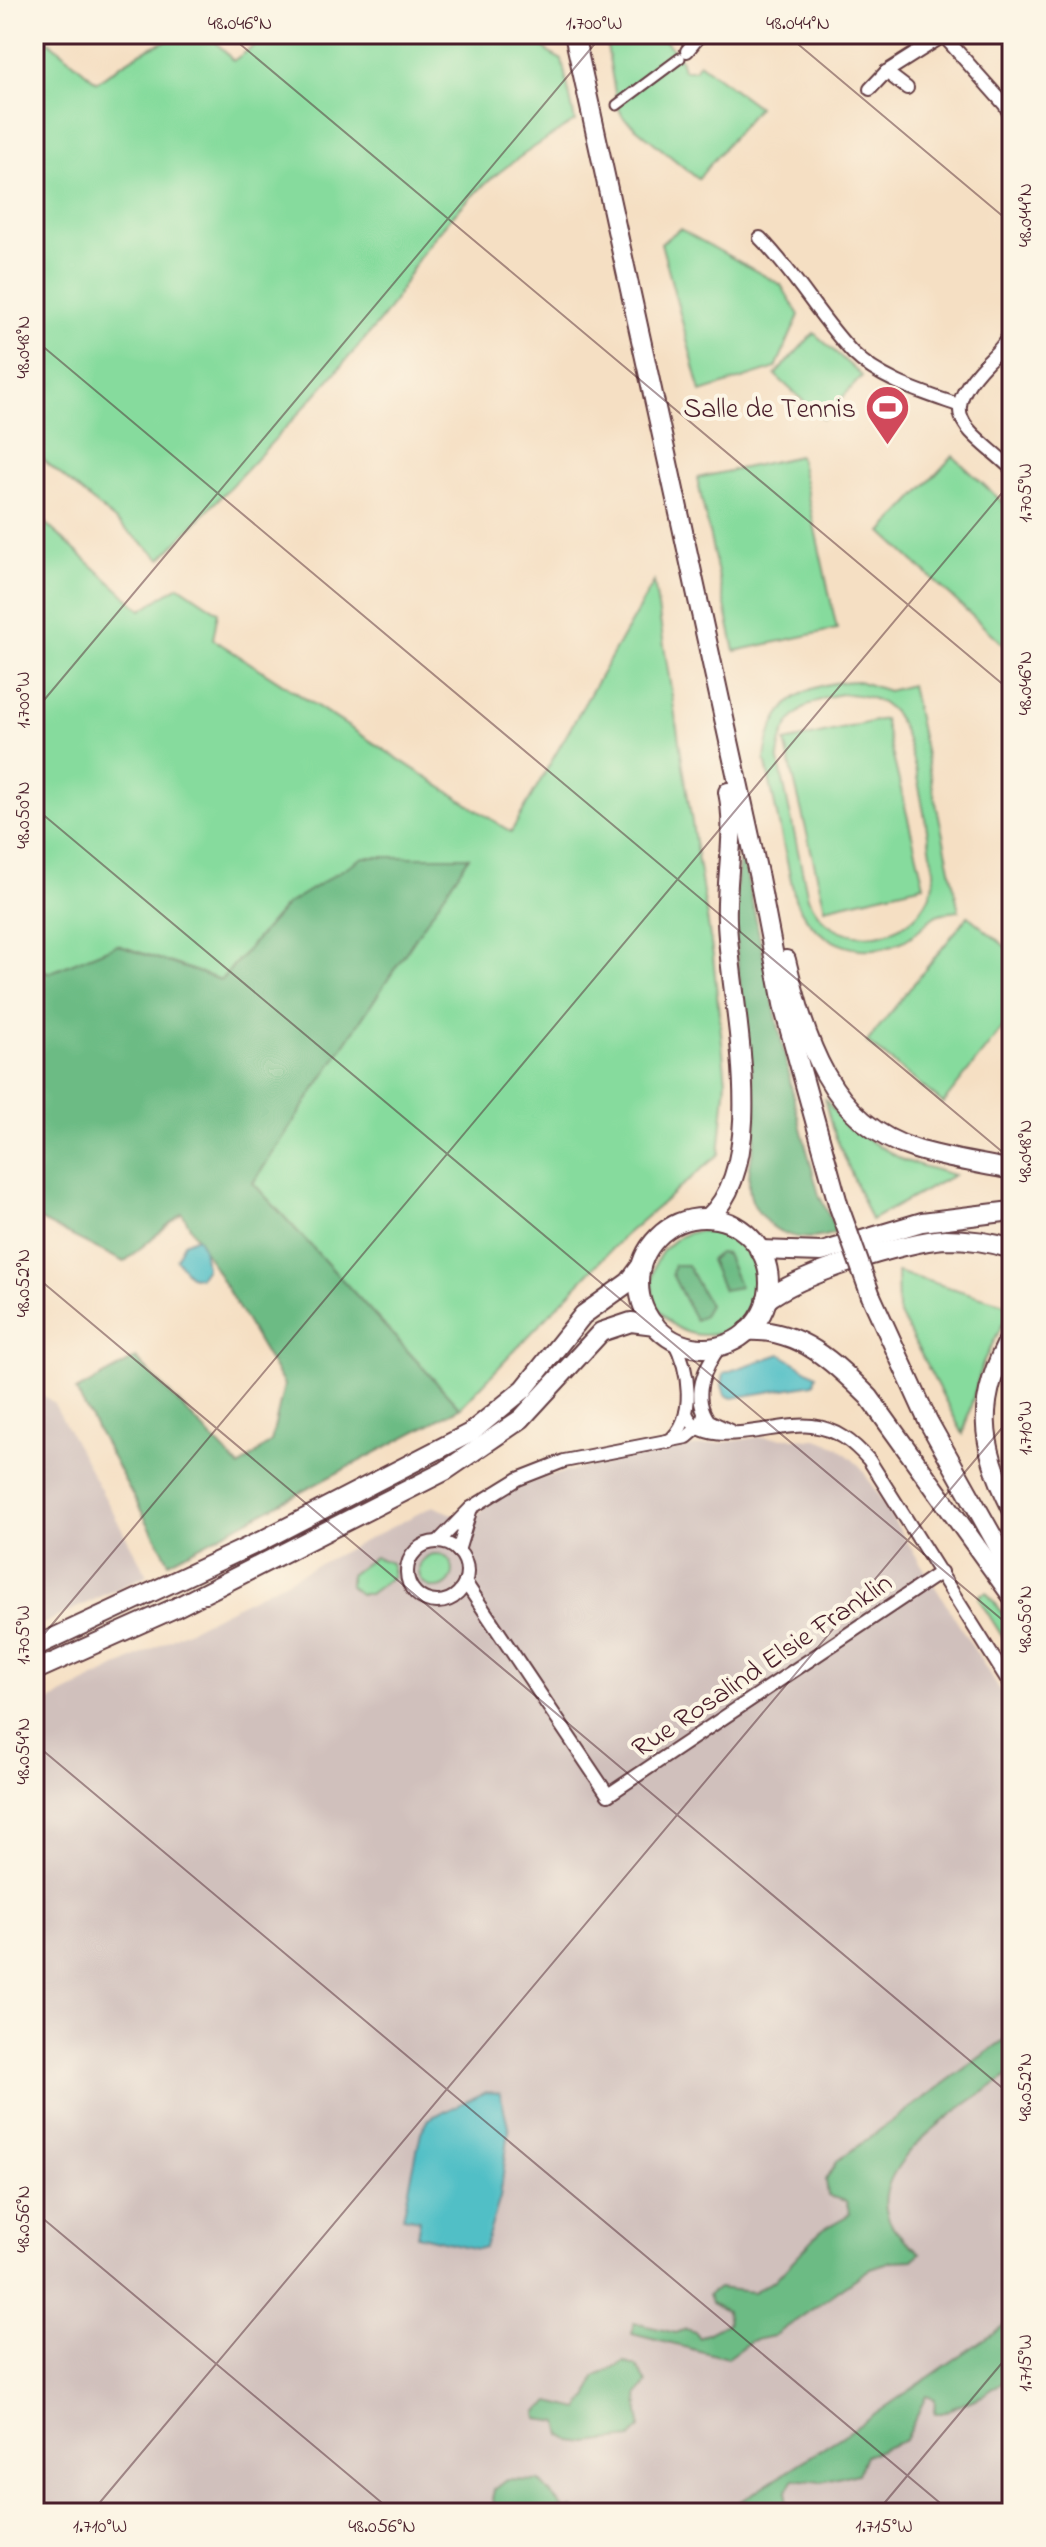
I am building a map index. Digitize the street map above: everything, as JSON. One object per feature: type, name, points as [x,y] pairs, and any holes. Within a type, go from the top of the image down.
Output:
[{"type":"main road","points":[[574,34],[759,878],[784,1009],[839,1207],[871,1296],[928,1421],[1012,1571]]},
{"type":"main road","points":[[708,1218],[723,1204],[733,1182],[739,1145],[743,1074],[728,946],[726,901],[731,817],[723,769],[719,705]]},
{"type":"main road","points":[[759,878],[784,952],[804,1031],[828,1082],[844,1103],[879,1132],[913,1148],[1012,1170]]},
{"type":"main road","points":[[759,1250],[822,1252],[922,1222],[1012,1211]]},
{"type":"main road","points":[[34,1647],[248,1547],[470,1433],[517,1395],[583,1315],[629,1282],[651,1245],[664,1232],[685,1221],[708,1218],[735,1226],[759,1250],[768,1275],[766,1301]]},
{"type":"main road","points":[[747,1331],[766,1301],[800,1280],[921,1242],[960,1240],[1012,1249]]},
{"type":"main road","points":[[641,1266],[641,1297],[655,1325],[673,1339],[696,1347],[721,1345],[747,1331],[777,1331],[802,1342],[843,1371],[869,1397],[1012,1596]]},
{"type":"main road","points":[[34,1671],[175,1608],[445,1471],[521,1419],[601,1332],[631,1322],[655,1325]]},
{"type":"main road","points":[[1012,1334],[991,1376],[985,1421],[991,1465],[1012,1509]]},
{"type":"street","points":[[617,105],[683,55],[701,34]]},
{"type":"street","points":[[870,89],[886,72],[943,35],[1008,103],[1012,119]]},
{"type":"street","points":[[886,72],[907,88]]},
{"type":"street","points":[[760,238],[784,261],[855,355],[890,378],[958,405]]},
{"type":"street","points":[[1012,326],[1004,345],[963,387],[958,405],[959,418],[969,430],[1012,469]]},
{"type":"street","points":[[668,1442],[679,1431],[686,1413],[685,1368],[673,1339]]},
{"type":"street","points":[[438,1542],[471,1508],[495,1491],[550,1465],[687,1437],[698,1429],[704,1415],[701,1389],[710,1360],[721,1345]]},
{"type":"street","points":[[686,1413],[698,1429],[711,1435],[803,1425],[843,1436],[869,1460],[1012,1687]]},
{"type":"street","points":[[704,1415],[716,1426],[735,1432]]},
{"type":"street","points":[[458,1551],[471,1508]]},
{"type":"street","points":[[438,1542],[458,1551],[466,1564],[465,1582],[458,1593],[439,1601],[426,1599],[411,1587],[407,1571],[413,1554],[427,1543],[438,1542]]},
{"type":"street","name":"Rue Rosalind Elsie Franklin","points":[[465,1582],[608,1795],[941,1572]]},
{"type":"shaded area","points":[[34,1390],[53,1402],[147,1575],[34,1628]]},
{"type":"shaded area","points":[[760,1437],[817,1439],[838,1447],[860,1466],[1012,1710],[1012,2513],[34,2513],[34,1709],[433,1506],[473,1522],[487,1504],[531,1481],[625,1457]]},
{"type":"green space","points":[[34,34],[40,34],[97,82],[149,48],[193,35],[209,34],[233,61],[271,34],[535,34],[549,53],[562,60],[575,121],[510,164],[472,195],[421,255],[379,322],[299,413],[161,559],[34,452]]},
{"type":"green space","points":[[605,34],[660,34],[680,58],[683,70],[695,70],[699,63],[758,107],[698,179],[623,117],[617,105]]},
{"type":"green space","points":[[680,229],[781,285],[799,315],[776,368],[701,392],[661,243]]},
{"type":"green space","points":[[814,333],[862,376],[823,419],[775,375]]},
{"type":"green space","points":[[799,456],[837,629],[735,651],[697,478]]},
{"type":"green space","points":[[953,456],[1012,511],[1011,652],[882,532]]},
{"type":"green space","points":[[34,513],[141,610],[179,586],[218,612],[213,639],[511,832],[654,582],[713,956],[726,1081],[719,1154],[624,1236],[460,1408],[253,1183],[468,857],[286,905],[221,980],[118,945],[49,973],[34,965]]},
{"type":"green space","points":[[858,681],[888,691],[911,685],[959,911],[937,915],[906,939],[884,947],[853,948],[838,943],[825,936],[803,914],[795,899],[765,759],[774,723],[783,710],[806,691],[839,682]],"holes":[[[848,694],[869,697],[882,703],[901,724],[914,763],[934,870],[926,904],[915,917],[901,927],[867,936],[850,934],[833,927],[822,918],[808,898],[778,757],[784,732],[797,714],[816,701]]]},
{"type":"green space","points":[[884,719],[924,885],[825,908],[785,742]]},
{"type":"green space","points":[[363,857],[469,857],[253,1183],[460,1408],[169,1562],[76,1391],[136,1358],[239,1467],[271,1442],[284,1385],[182,1213],[124,1262],[34,1217],[34,965],[49,973],[117,945],[221,980],[286,905]]},
{"type":"green space","points":[[740,859],[744,864],[796,1109],[819,1195],[837,1232],[825,1236],[801,1238],[779,1231],[761,1216],[750,1196],[749,1175],[756,1120],[737,956],[735,923]]},
{"type":"green space","points":[[968,916],[1012,952],[1012,1016],[943,1103],[867,1042]]},
{"type":"green space","points":[[824,1098],[848,1128],[905,1161],[954,1175],[871,1220],[832,1128]]},
{"type":"green space","points":[[704,1231],[724,1235],[741,1246],[752,1263],[756,1283],[752,1303],[741,1320],[724,1331],[704,1335],[684,1331],[667,1320],[656,1303],[652,1283],[656,1263],[667,1246],[684,1235]]},
{"type":"green space","points":[[719,1253],[726,1254],[740,1287],[723,1290],[710,1260]]},
{"type":"green space","points":[[674,1265],[687,1265],[709,1305],[702,1317],[695,1320],[672,1274]]},
{"type":"green space","points":[[897,1272],[1012,1306],[983,1362],[963,1434],[898,1311]]},
{"type":"green space","points":[[436,1554],[448,1559],[453,1571],[448,1583],[436,1588],[424,1583],[419,1571],[424,1559]]},
{"type":"green space","points":[[374,1557],[391,1563],[393,1576],[369,1594],[360,1594],[350,1586],[350,1575]]},
{"type":"green space","points":[[986,1592],[1012,1624],[1012,1652],[980,1601],[979,1595]]},
{"type":"green space","points":[[1012,2034],[1012,2073],[947,2118],[924,2138],[903,2159],[890,2181],[885,2204],[893,2227],[920,2253],[913,2260],[892,2261],[871,2268],[774,2336],[751,2341],[727,2358],[632,2334],[634,2323],[676,2333],[686,2329],[695,2332],[699,2338],[728,2323],[726,2311],[711,2303],[708,2295],[718,2288],[753,2292],[774,2281],[822,2230],[850,2214],[846,2201],[828,2196],[826,2180],[837,2161]]},
{"type":"green space","points":[[1012,2320],[1012,2375],[982,2396],[934,2413],[935,2399],[926,2396],[905,2440],[865,2456],[858,2473],[822,2482],[794,2479],[786,2492],[786,2513],[722,2513],[855,2428]]},
{"type":"green space","points":[[624,2362],[637,2367],[647,2383],[638,2394],[640,2428],[631,2438],[588,2443],[572,2441],[562,2435],[559,2422],[538,2419],[537,2412],[550,2402],[579,2409],[589,2396],[595,2377]]},
{"type":"green space","points":[[507,2480],[539,2481],[565,2510],[573,2508],[578,2513],[498,2513],[492,2500],[494,2490]]},
{"type":"water","points":[[197,1237],[203,1247],[206,1268],[199,1278],[190,1276],[176,1259],[184,1243]]},
{"type":"water","points":[[780,1354],[816,1375],[814,1384],[732,1398],[725,1395],[722,1385],[724,1373]]},
{"type":"water","points":[[486,2092],[500,2093],[509,2130],[500,2197],[485,2247],[477,2249],[417,2235],[420,2220],[403,2217],[421,2132],[428,2119]]},
{"type":"place","name":"Salle de Tennis","points":[[887,446]]}]
